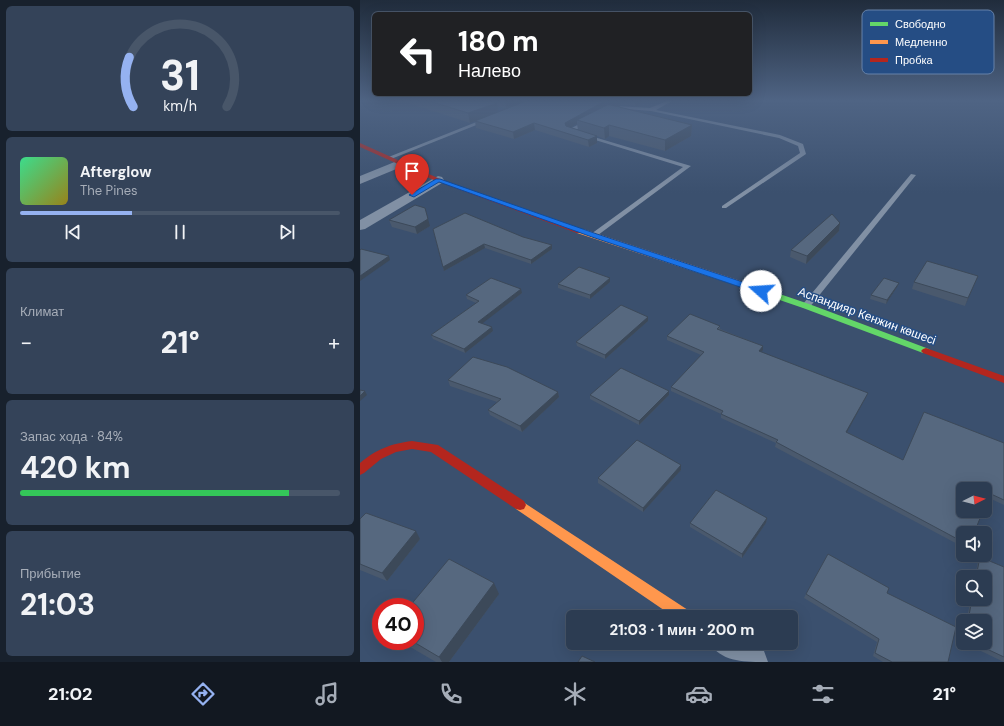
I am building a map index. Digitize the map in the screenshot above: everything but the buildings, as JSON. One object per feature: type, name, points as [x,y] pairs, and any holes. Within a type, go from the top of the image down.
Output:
[{"type":"street","name":"Аспандияр Кенжин көшесі","points":[[360,145],[438,180],[594,236],[806,306],[1004,380]]},
{"type":"street","points":[[360,180],[402,163]]},
{"type":"street","points":[[360,226],[438,180]]},
{"type":"street","points":[[360,470],[374,458],[389,450],[417,444],[434,448],[676,610]]},
{"type":"street","points":[[735,650],[753,662]]},
{"type":"lane","points":[[389,158],[457,132]]},
{"type":"lane","points":[[572,132],[688,166],[594,236]]},
{"type":"lane","points":[[724,207],[803,154],[801,145],[780,137],[756,132]]},
{"type":"lane","points":[[806,306],[913,176]]},
{"type":"traffic: fast","points":[[753,288],[806,306],[926,351]]},
{"type":"traffic: slow","points":[[580,231],[753,288]]},
{"type":"traffic: slow","points":[[520,505],[676,610]]},
{"type":"traffic: jam","points":[[360,145],[438,180],[580,231]]},
{"type":"traffic: jam","points":[[926,351],[1004,380]]},
{"type":"traffic: jam","points":[[360,470],[377,456],[394,448],[412,445],[434,448],[520,505]]},
{"type":"route","points":[[412,195],[438,180],[594,236],[761,291]]}]
